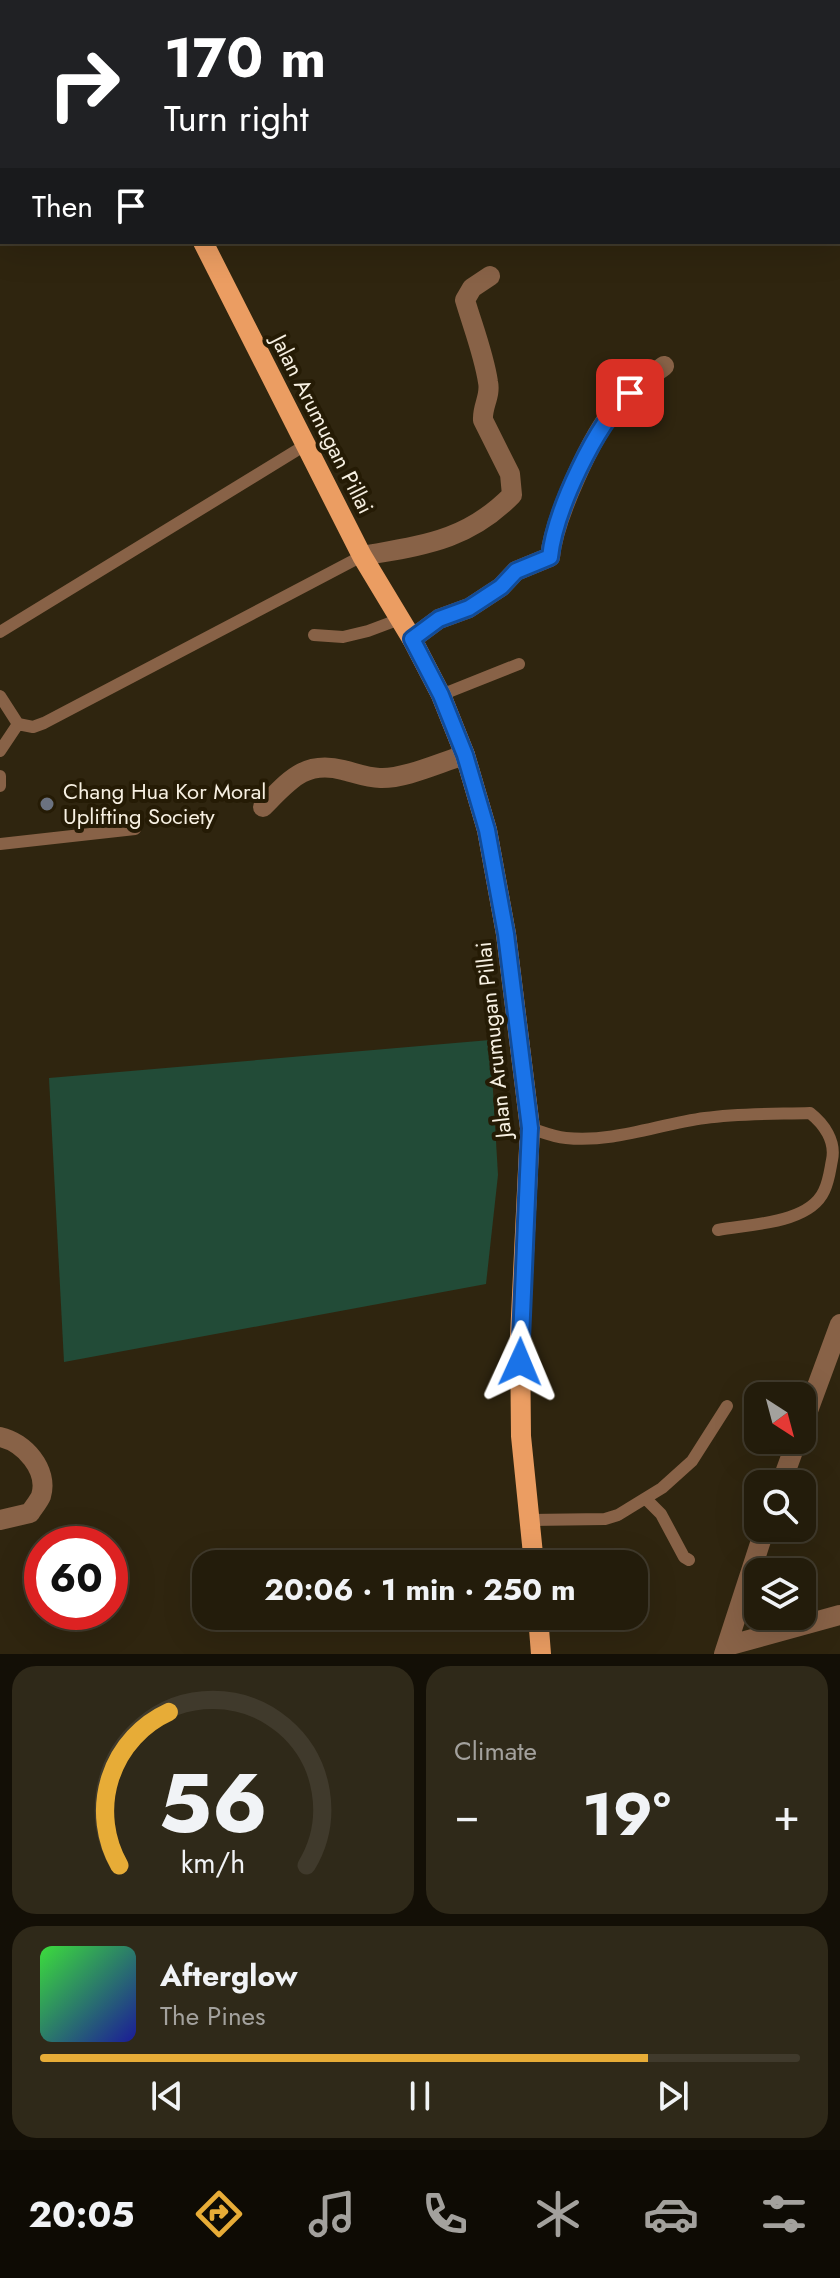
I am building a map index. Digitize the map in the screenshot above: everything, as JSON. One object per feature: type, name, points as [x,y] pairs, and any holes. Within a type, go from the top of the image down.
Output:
[{"type":"main road","name":"Jalan Arumugan Pillai","points":[[204,244],[362,556],[412,639],[441,695],[465,755],[487,830],[503,919],[530,1128],[520,1337],[521,1436],[533,1550]]},
{"type":"main road","points":[[539,1630],[541,1654]]},
{"type":"street","points":[[362,556],[445,539],[473,527],[512,495],[510,474],[483,420],[489,383],[465,300],[472,288],[490,276]]},
{"type":"street","points":[[412,639],[439,619],[469,608],[501,587],[516,571],[550,557],[551,544],[576,477],[597,436],[616,406],[664,366]]},
{"type":"street","points":[[263,807],[291,779],[314,767],[329,766],[381,779],[465,755]]},
{"type":"street","points":[[816,1389],[840,1324]]},
{"type":"street","points":[[0,1437],[27,1450],[39,1471],[42,1495],[30,1513],[0,1520]]},
{"type":"street","points":[[726,1650],[760,1542]]},
{"type":"street","points":[[726,1650],[840,1615]]},
{"type":"lane","points":[[0,632],[307,444]]},
{"type":"lane","points":[[0,696],[18,724],[33,727],[44,723],[362,556]]},
{"type":"lane","points":[[314,635],[343,637],[400,619]]},
{"type":"lane","points":[[441,695],[519,664]]},
{"type":"lane","points":[[0,751],[18,724]]},
{"type":"lane","points":[[0,776],[0,786]]},
{"type":"lane","points":[[0,844],[135,829]]},
{"type":"lane","points":[[530,1128],[563,1138],[590,1139],[631,1134],[705,1118],[747,1114],[810,1113],[821,1122],[829,1135],[833,1155],[823,1194],[800,1214],[778,1221],[718,1230]]},
{"type":"lane","points":[[530,1520],[605,1519],[646,1499],[692,1461],[727,1406]]},
{"type":"lane","points":[[646,1499],[661,1514],[684,1557],[689,1560]]},
{"type":"green space","points":[[490,1040],[498,1175],[486,1284],[64,1362],[49,1078]]},
{"type":"place","name":"Chang Hua Kor Moral Uplifting Society","points":[[47,804]]},
{"type":"route","points":[[520,1362],[530,1128],[506,934],[487,830],[465,755],[441,695],[412,639],[439,619],[469,608],[501,587],[516,571],[550,557],[551,544],[576,477],[616,406],[630,393]]}]
